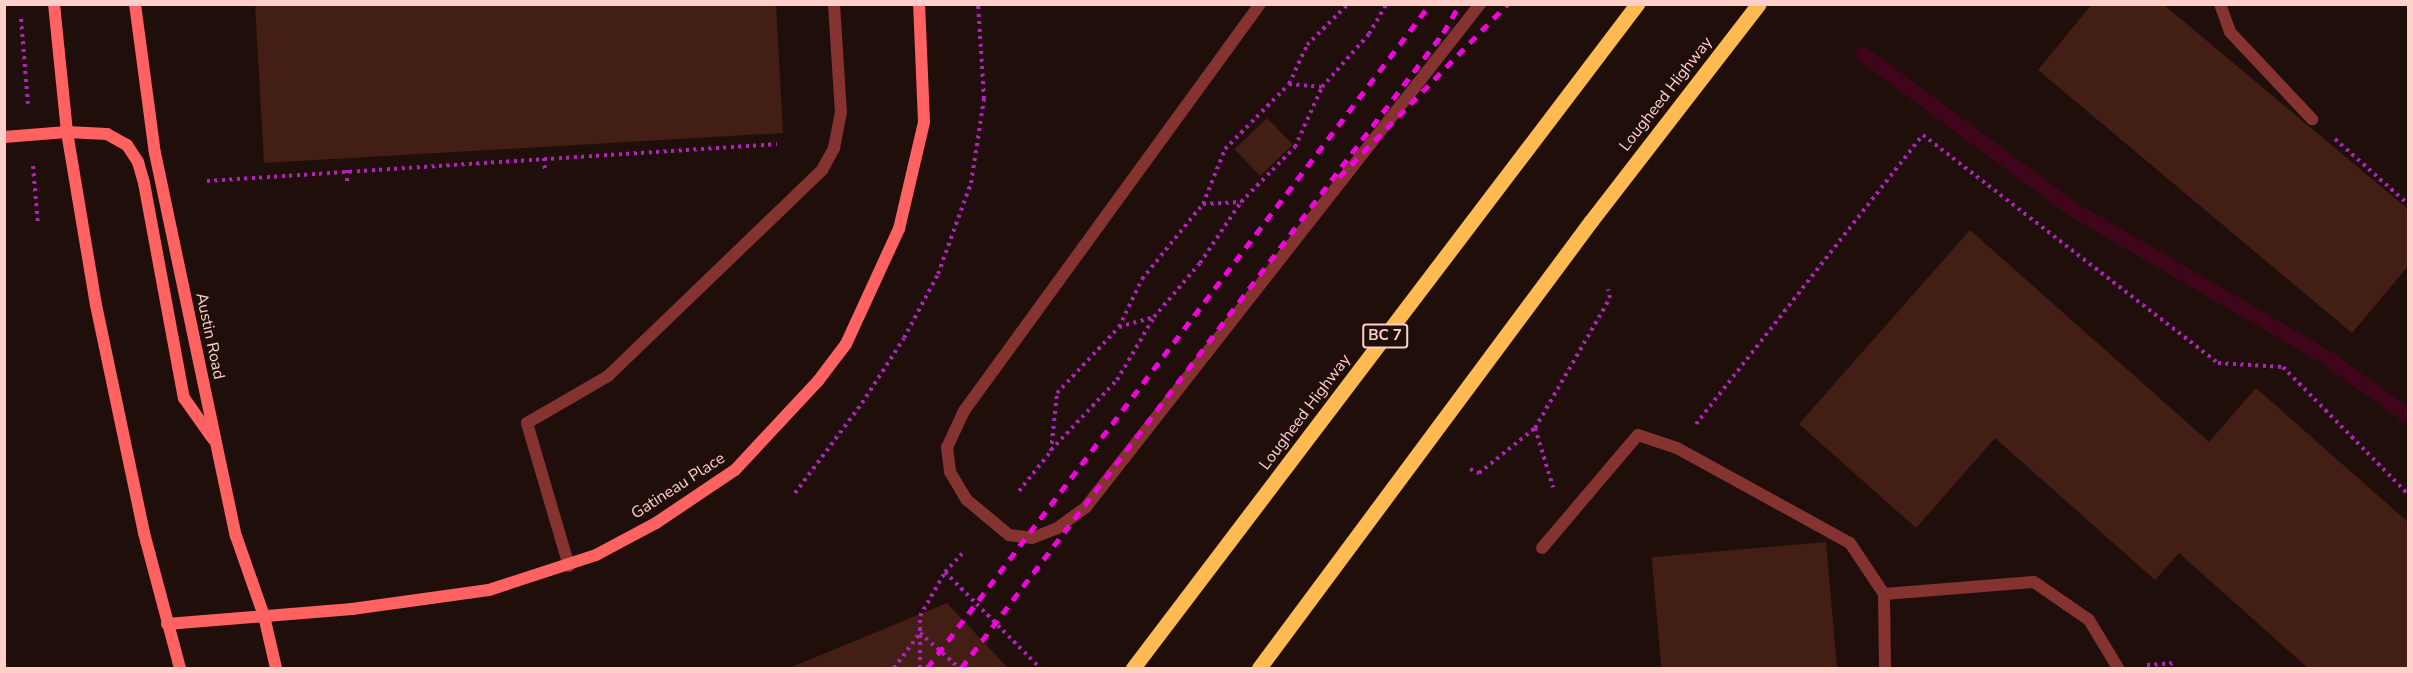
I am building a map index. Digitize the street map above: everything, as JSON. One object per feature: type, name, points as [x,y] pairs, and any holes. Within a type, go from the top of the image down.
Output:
[{"type":"main road","points":[[54,4],[68,132],[96,305],[167,624],[180,669]]},
{"type":"main road","name":"Austin Road","points":[[135,4],[155,153],[216,444],[236,536],[264,616],[276,669]]},
{"type":"main road","name":"Gatineau Place","points":[[167,624],[352,609],[489,590],[569,566],[656,523],[735,470],[818,381],[846,344],[899,229],[924,122],[919,4]]},
{"type":"main road","name":"Lougheed Highway","points":[[1133,669],[1637,4]]},
{"type":"main road","name":"Lougheed Highway","points":[[1259,669],[1590,221],[1759,4]]},
{"type":"main road","points":[[4,137],[68,132],[107,134],[127,145],[138,162],[184,398],[216,444]]},
{"type":"street","points":[[569,566],[527,423],[608,376],[822,170],[834,148],[841,112],[834,4]]},
{"type":"street","points":[[1260,4],[964,411],[947,447],[950,472],[968,501],[1009,535],[1032,538],[1056,529],[1086,507],[1480,4]]},
{"type":"street","points":[[2220,4],[2230,32],[2312,119]]},
{"type":"street","points":[[1542,548],[1638,435],[1677,448],[1850,543],[1884,594],[1885,669]]},
{"type":"street","points":[[1884,594],[2034,582],[2090,620],[2118,669]]},
{"type":"path","points":[[1051,451],[1057,393],[1119,327],[1143,279],[1203,204],[1225,149],[1290,84],[1307,45],[1347,4]]},
{"type":"path","points":[[1019,491],[1051,451],[1117,380],[1154,317],[1200,263],[1241,202],[1295,147],[1322,87],[1369,34],[1386,4]]},
{"type":"path","points":[[1290,84],[1322,87]]},
{"type":"path","points":[[2312,119],[2409,204]]},
{"type":"path","points":[[1677,448],[1923,135],[2218,363],[2283,367],[2409,494]]},
{"type":"path","points":[[207,181],[347,170],[777,144]]},
{"type":"path","points":[[544,158],[545,173]]},
{"type":"path","points":[[347,170],[347,184]]},
{"type":"path","points":[[1203,204],[1241,202]]},
{"type":"path","points":[[1470,470],[1479,473],[1535,428],[1610,298],[1608,289]]},
{"type":"path","points":[[1119,327],[1154,317]]},
{"type":"path","points":[[1535,428],[1563,523]]},
{"type":"path","points":[[920,669],[920,616],[945,572],[962,554]]},
{"type":"path","points":[[945,572],[1040,669]]},
{"type":"path","points":[[920,633],[958,667]]},
{"type":"path","points":[[894,669],[920,633]]},
{"type":"building","points":[[255,4],[776,4],[783,133],[264,163]]},
{"type":"building","points":[[2092,4],[2163,4],[2409,210],[2409,265],[2352,333],[2038,70]]},
{"type":"building","points":[[1267,118],[1293,145],[1260,176],[1235,149]]},
{"type":"building","points":[[1970,230],[2209,442],[2256,388],[2409,523],[2409,669],[2309,669],[2179,553],[2155,580],[1995,438],[1916,528],[1799,424]]},
{"type":"building","points":[[1826,542],[1837,668],[1661,668],[1652,557]]},
{"type":"building","points":[[947,603],[1009,669],[794,669],[794,666]]},
{"type":"waterway","points":[[1863,54],[2071,208],[2329,359],[2408,416]]},
{"type":"railway","points":[[927,668],[1430,4]]},
{"type":"railway","points":[[961,668],[1443,33],[1460,4]]},
{"type":"railway","points":[[1339,177],[1507,4]]}]
